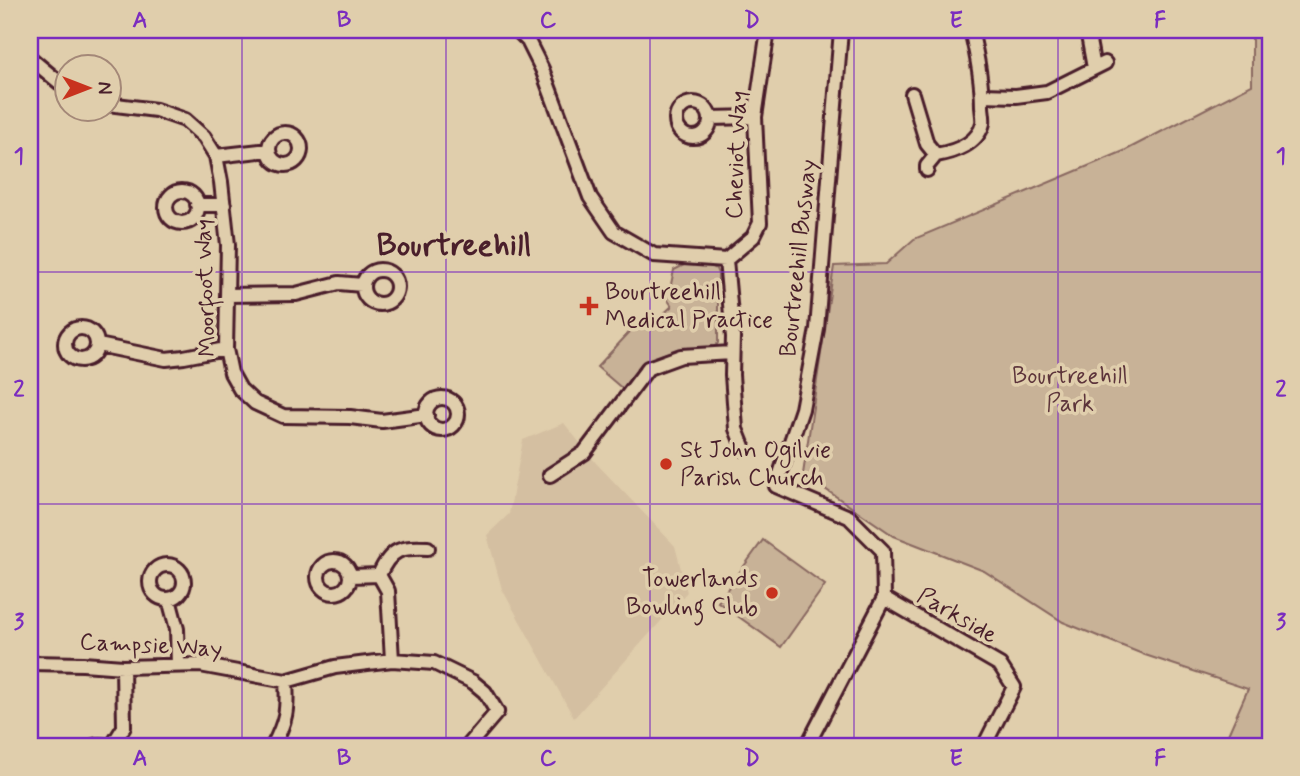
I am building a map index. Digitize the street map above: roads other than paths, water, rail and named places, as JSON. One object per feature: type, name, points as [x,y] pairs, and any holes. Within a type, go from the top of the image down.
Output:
[{"type":"street","points":[[517,30],[528,41],[542,69],[590,197],[614,232],[654,255],[726,260],[733,337],[732,375],[736,429],[744,449]]},
{"type":"street","name":"Cheviot Way","points":[[726,260],[753,237],[760,223],[755,117],[768,30]]},
{"type":"street","name":"Bourtreehill Busway","points":[[841,30],[817,330],[802,409],[776,486],[849,517],[883,551],[884,598]]},
{"type":"street","points":[[927,170],[936,155],[954,152],[966,145],[983,124],[982,95],[971,30]]},
{"type":"street","points":[[982,95],[1016,96],[1047,92],[1100,66],[1087,30]]},
{"type":"street","points":[[30,58],[52,76]]},
{"type":"street","points":[[912,94],[927,144],[936,155]]},
{"type":"street","name":"Moorfoot Way","points":[[122,106],[156,110],[185,120],[204,137],[216,156],[228,245],[226,349],[231,373],[240,389],[255,403],[283,416],[350,417],[383,421],[427,415]]},
{"type":"street","points":[[710,118],[755,117]]},
{"type":"street","points":[[216,156],[269,150]]},
{"type":"street","points":[[197,205],[224,205]]},
{"type":"street","points":[[227,295],[296,294],[339,284],[362,285]]},
{"type":"street","points":[[97,345],[166,359],[226,349]]},
{"type":"street","points":[[550,475],[584,453],[648,369],[681,356],[732,353]]},
{"type":"street","points":[[379,575],[384,562],[394,551],[411,547],[428,548]]},
{"type":"street","points":[[351,576],[379,575]]},
{"type":"street","points":[[379,575],[388,591],[392,660]]},
{"type":"street","points":[[807,746],[884,598]]},
{"type":"street","name":"Parkside","points":[[884,598],[1000,665],[1014,687],[984,746]]},
{"type":"street","points":[[169,599],[177,629],[178,665]]},
{"type":"street","name":"Campsie Way","points":[[30,663],[122,667],[200,665],[286,681],[335,667],[392,660],[434,663],[473,682],[485,692],[497,712],[468,746]]},
{"type":"street","points":[[94,746],[110,746],[124,727],[122,667]]},
{"type":"street","points":[[273,746],[284,724],[288,706],[286,681]]},
{"type":"place","name":"Bourtreehill Medical Practice","points":[[589,306]]},
{"type":"place","name":"St John Ogilvie Parish Church","points":[[666,464]]},
{"type":"place","name":"Towerlands Bowling Club","points":[[772,593]]},
{"type":"district","name":"Bourtreehill","points":[[454,246]]},
{"type":"park label","name":"Bourtreehill Park","points":[[1070,390]]}]
